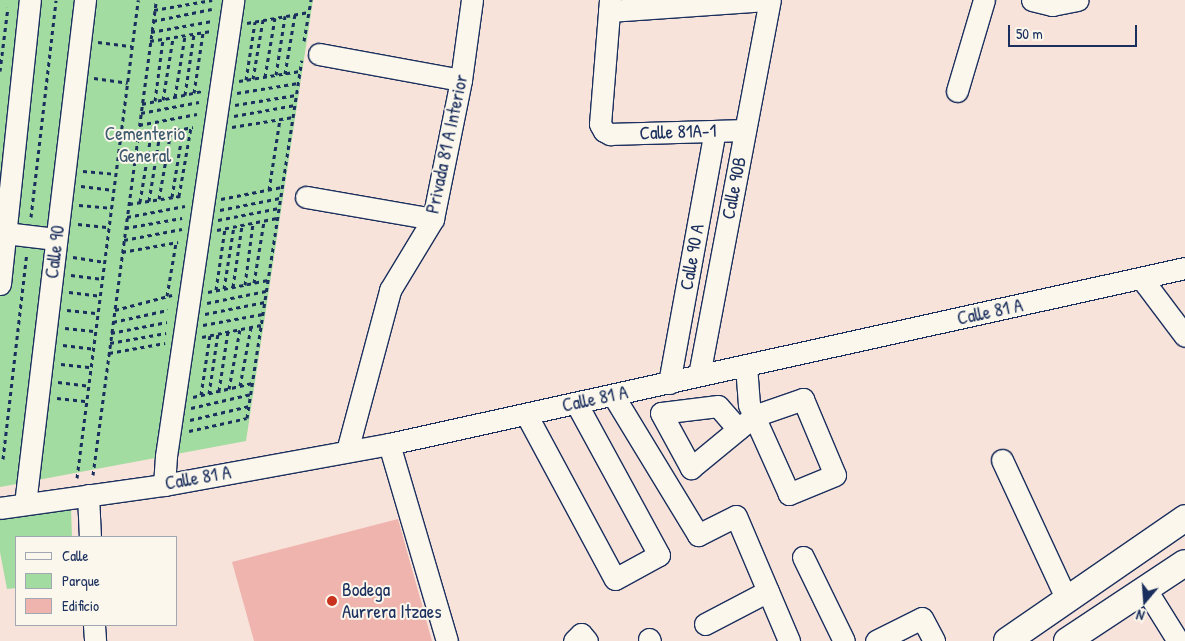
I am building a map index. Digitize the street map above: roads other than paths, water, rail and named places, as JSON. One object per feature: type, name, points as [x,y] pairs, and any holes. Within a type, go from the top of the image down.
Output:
[{"type":"main road","points":[[1007,641],[1041,615],[1185,518]]},
{"type":"main road","points":[[1067,641],[1185,563]]},
{"type":"main road","points":[[1041,615],[1060,641]]},
{"type":"street","points":[[0,284],[30,0]]},
{"type":"street","name":"Calle 90","points":[[25,504],[85,0]]},
{"type":"street","name":"Privada 81 A Interior","points":[[347,451],[390,290],[433,218],[461,80],[472,0]]},
{"type":"street","points":[[609,6],[768,0]]},
{"type":"street","name":"Calle 90B","points":[[699,375],[768,0]]},
{"type":"street","points":[[957,91],[984,0]]},
{"type":"street","points":[[1032,0],[1052,5],[1078,0]]},
{"type":"street","points":[[164,485],[166,456],[227,4]]},
{"type":"street","name":"Calle 81A-1","points":[[609,6],[600,124],[604,131],[610,134],[745,130]]},
{"type":"street","points":[[308,51],[461,80]]},
{"type":"street","name":"Calle 90 A","points":[[669,383],[715,131]]},
{"type":"street","points":[[306,197],[433,218]]},
{"type":"street","points":[[5,233],[56,239]]},
{"type":"street","name":"Calle 81 A","points":[[0,508],[25,504],[82,487],[164,485],[389,444],[1185,268]]},
{"type":"street","points":[[1142,279],[1185,336]]},
{"type":"street","points":[[746,365],[749,405],[746,423],[789,494],[835,475],[803,399],[746,423]]},
{"type":"street","points":[[613,395],[698,535],[736,516],[789,641]]},
{"type":"street","points":[[526,414],[615,579],[659,556],[576,403]]},
{"type":"street","points":[[389,444],[447,641]]},
{"type":"street","points":[[1002,460],[1066,598]]},
{"type":"street","points":[[82,487],[90,536]]},
{"type":"street","points":[[803,557],[844,641]]},
{"type":"street","points":[[1145,588],[1178,641]]},
{"type":"street","points":[[705,624],[768,591]]},
{"type":"street","points":[[876,641],[922,618],[934,641]]},
{"type":"street","points":[[94,626],[94,641]]},
{"type":"street","points":[[574,641],[581,634],[587,641]]},
{"type":"place","name":"Bodega Aurrera Itzaes","points":[[332,601]]},
{"type":"park label","name":"Cementerio General","points":[[145,145]]}]
